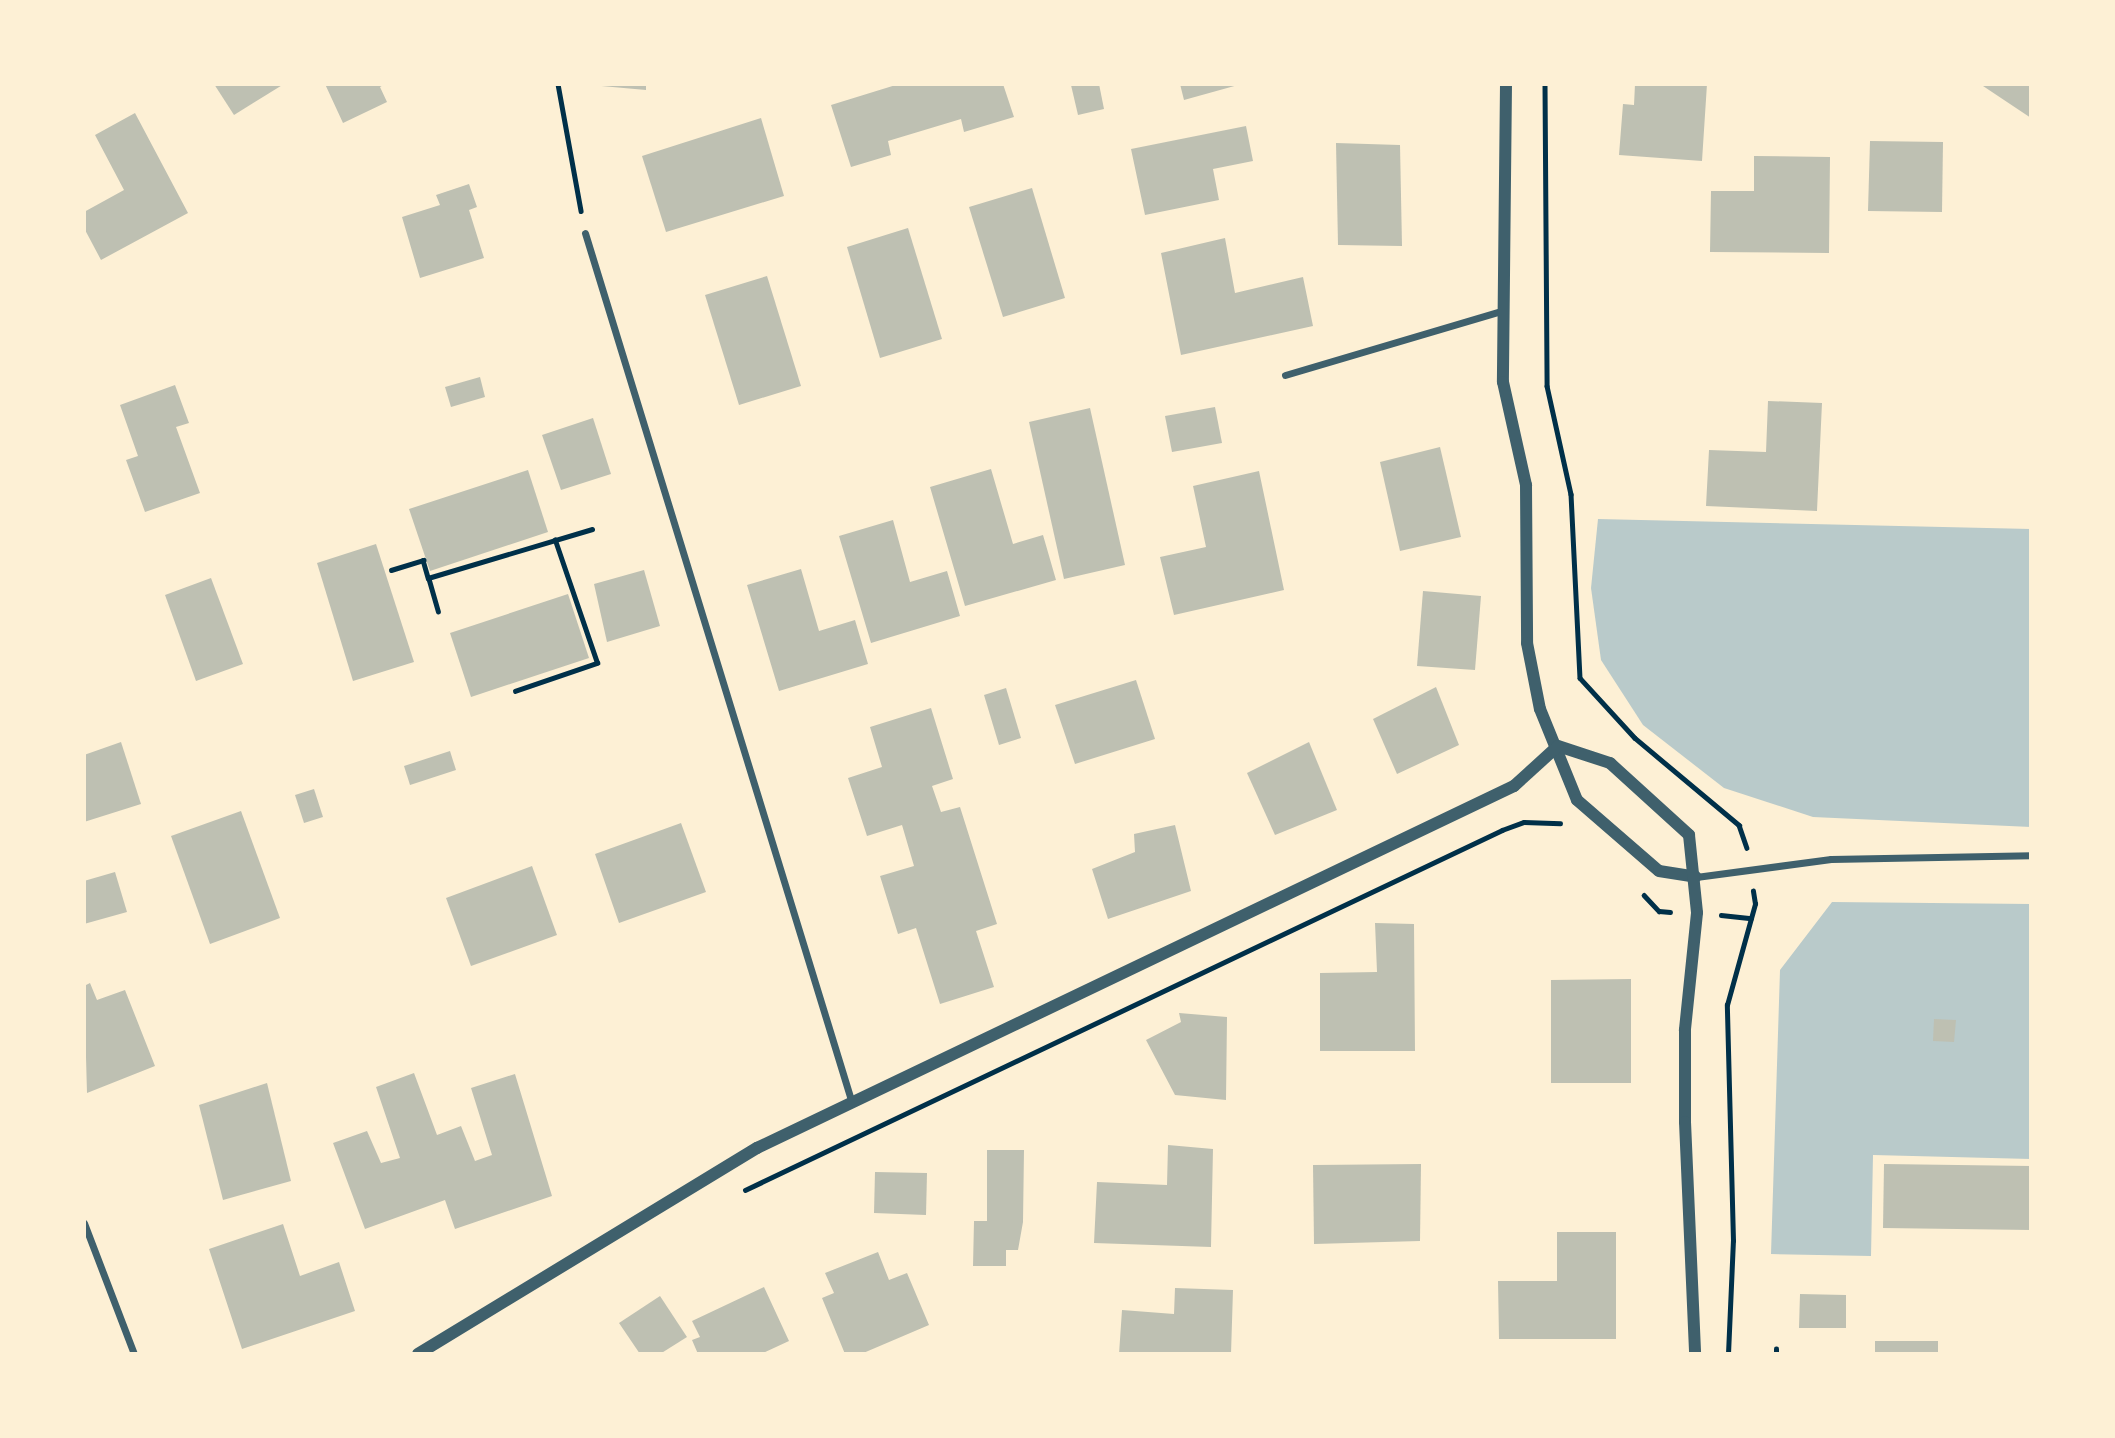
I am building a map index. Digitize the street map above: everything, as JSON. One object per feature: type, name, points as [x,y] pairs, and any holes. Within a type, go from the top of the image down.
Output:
[{"type":"street","points":[[1506,84],[1501,311],[1503,382],[1530,523],[1527,643],[1540,709],[1558,746],[1577,800],[1659,871],[1696,877],[1749,867],[1831,859],[2031,855]]},
{"type":"street","points":[[585,233],[852,1104]]},
{"type":"street","points":[[1285,375],[1501,311]]},
{"type":"street","points":[[418,1354],[757,1148],[1514,786],[1558,746]]},
{"type":"street","points":[[1558,746],[1610,763],[1689,835],[1696,877],[1697,913],[1685,1096],[1695,1354]]},
{"type":"street","points":[[84,1223],[134,1354]]},
{"type":"path","points":[[558,84],[585,233]]},
{"type":"path","points":[[1545,84],[1546,386],[1571,494],[1580,678],[1634,738],[1739,825],[1749,867],[1751,918],[1727,1005],[1733,1241],[1728,1354]]},
{"type":"path","points":[[428,578],[592,529]]},
{"type":"path","points":[[515,691],[597,663],[555,540]]},
{"type":"path","points":[[391,570],[423,560],[438,612]]},
{"type":"path","points":[[730,1197],[1502,830],[1524,822],[1560,822],[1569,830]]},
{"type":"path","points":[[1635,886],[1659,911],[1751,918]]},
{"type":"shaded area","points":[[1598,519],[2031,529],[2031,827],[1813,817],[1724,788],[1643,725],[1601,660],[1591,588]]},
{"type":"shaded area","points":[[1832,902],[2031,904],[2031,1159],[1873,1155],[1871,1256],[1771,1254],[1780,970]]},
{"type":"building","points":[[214,84],[284,84],[234,115]]},
{"type":"building","points":[[325,84],[385,84],[380,87],[387,102],[343,123]]},
{"type":"building","points":[[579,84],[646,84],[646,90]]},
{"type":"building","points":[[899,84],[1003,84],[1014,117],[964,132],[961,119],[888,141],[891,155],[851,167],[831,105]]},
{"type":"building","points":[[1099,84],[1104,109],[1078,115],[1071,85]]},
{"type":"building","points":[[1180,84],[1238,84],[1238,85],[1184,100]]},
{"type":"building","points":[[1635,84],[1707,84],[1702,161],[1619,155],[1623,104],[1634,105]]},
{"type":"building","points":[[2031,84],[2031,118],[1983,86]]},
{"type":"building","points":[[135,113],[188,213],[101,260],[84,228],[84,212],[124,190],[95,135]]},
{"type":"building","points":[[761,118],[784,196],[666,232],[642,156]]},
{"type":"building","points":[[1246,126],[1253,161],[1213,169],[1219,200],[1145,215],[1131,149]]},
{"type":"building","points":[[1870,141],[1943,142],[1942,212],[1868,211]]},
{"type":"building","points":[[1336,143],[1400,145],[1402,246],[1338,245]]},
{"type":"building","points":[[1754,156],[1830,157],[1829,253],[1710,252],[1711,191],[1754,191]]},
{"type":"building","points":[[469,184],[477,207],[469,210],[484,258],[420,278],[402,217],[440,205],[436,195]]},
{"type":"building","points":[[1032,188],[1065,298],[1003,317],[969,207]]},
{"type":"building","points":[[908,228],[942,339],[880,358],[847,247]]},
{"type":"building","points":[[1225,238],[1235,293],[1303,277],[1313,326],[1181,355],[1161,253]]},
{"type":"building","points":[[767,276],[801,386],[739,405],[705,295]]},
{"type":"building","points":[[480,377],[485,397],[451,407],[445,387]]},
{"type":"building","points":[[175,385],[189,423],[176,427],[200,493],[145,512],[126,460],[138,456],[120,405]]},
{"type":"building","points":[[1768,401],[1822,403],[1817,511],[1706,506],[1709,450],[1766,452]]},
{"type":"building","points":[[1215,407],[1222,443],[1172,452],[1165,416]]},
{"type":"building","points":[[1090,408],[1125,565],[1064,579],[1029,422]]},
{"type":"building","points":[[593,418],[611,474],[561,490],[542,435]]},
{"type":"building","points":[[1440,447],[1461,537],[1400,551],[1380,462]]},
{"type":"building","points":[[991,469],[1013,544],[1043,535],[1056,580],[965,606],[930,487]]},
{"type":"building","points":[[528,470],[548,532],[430,571],[409,509]]},
{"type":"building","points":[[1259,471],[1284,590],[1174,615],[1160,557],[1206,547],[1193,486]]},
{"type":"building","points":[[893,520],[910,582],[947,571],[960,616],[871,643],[839,536]]},
{"type":"building","points":[[376,544],[414,662],[353,681],[317,563]]},
{"type":"building","points":[[801,569],[819,631],[855,620],[868,664],[779,691],[747,585]]},
{"type":"building","points":[[644,570],[660,626],[607,642],[594,584]]},
{"type":"building","points":[[211,578],[243,664],[196,681],[165,595]]},
{"type":"building","points":[[1423,591],[1481,596],[1475,670],[1417,666]]},
{"type":"building","points":[[568,594],[589,658],[471,697],[450,633]]},
{"type":"building","points":[[1136,680],[1155,739],[1075,764],[1055,705]]},
{"type":"building","points":[[1436,687],[1459,745],[1397,774],[1373,719]]},
{"type":"building","points":[[1006,688],[1021,738],[999,745],[984,695]]},
{"type":"building","points":[[931,708],[953,779],[932,786],[941,812],[960,807],[997,924],[976,931],[994,987],[940,1004],[916,928],[898,934],[880,876],[914,866],[902,825],[867,836],[848,778],[882,767],[870,727]]},
{"type":"building","points":[[121,742],[141,804],[84,822],[84,755]]},
{"type":"building","points":[[1309,742],[1337,810],[1275,835],[1247,773]]},
{"type":"building","points":[[450,751],[456,770],[410,785],[404,766]]},
{"type":"building","points":[[314,789],[323,817],[304,823],[295,795]]},
{"type":"building","points":[[241,811],[280,918],[210,944],[171,836]]},
{"type":"building","points":[[681,823],[706,892],[619,923],[595,854]]},
{"type":"building","points":[[1175,825],[1191,891],[1108,919],[1092,869],[1135,852],[1134,834]]},
{"type":"building","points":[[532,866],[557,935],[471,966],[446,898]]},
{"type":"building","points":[[115,872],[127,912],[84,924],[84,881]]},
{"type":"building","points":[[1375,923],[1414,924],[1415,1051],[1320,1051],[1320,973],[1377,972]]},
{"type":"building","points":[[1631,979],[1631,1083],[1551,1083],[1551,980]]},
{"type":"building","points":[[90,983],[97,1000],[125,990],[155,1066],[87,1093],[84,986]]},
{"type":"building","points":[[1179,1013],[1227,1017],[1226,1100],[1175,1095],[1146,1040],[1181,1022]]},
{"type":"building","points":[[1934,1019],[1956,1020],[1954,1042],[1933,1041]]},
{"type":"building","points":[[414,1073],[437,1135],[461,1126],[475,1161],[492,1155],[471,1088],[515,1074],[552,1196],[455,1229],[445,1200],[365,1229],[333,1143],[367,1131],[381,1163],[400,1158],[376,1087]]},
{"type":"building","points":[[267,1083],[291,1181],[223,1200],[199,1105]]},
{"type":"building","points":[[1168,1145],[1213,1149],[1211,1247],[1094,1243],[1097,1182],[1167,1185]]},
{"type":"building","points":[[987,1150],[1024,1150],[1023,1222],[1018,1250],[1006,1250],[1006,1266],[973,1266],[974,1221],[987,1221]]},
{"type":"building","points":[[1421,1164],[1420,1241],[1314,1244],[1313,1165]]},
{"type":"building","points":[[1884,1164],[2031,1166],[2031,1230],[1883,1228]]},
{"type":"building","points":[[875,1172],[927,1173],[926,1215],[874,1213]]},
{"type":"building","points":[[283,1224],[300,1276],[339,1262],[355,1311],[242,1349],[209,1249]]},
{"type":"building","points":[[1557,1232],[1616,1232],[1616,1339],[1499,1339],[1498,1281],[1557,1281]]},
{"type":"building","points":[[878,1252],[889,1280],[907,1273],[929,1325],[861,1354],[845,1354],[822,1298],[834,1293],[825,1273]]},
{"type":"building","points":[[764,1287],[789,1341],[761,1354],[698,1354],[692,1340],[700,1337],[692,1321]]},
{"type":"building","points":[[1175,1288],[1233,1290],[1231,1354],[1119,1354],[1122,1310],[1174,1314]]},
{"type":"building","points":[[1800,1294],[1846,1295],[1846,1328],[1799,1328]]},
{"type":"building","points":[[660,1296],[687,1337],[660,1354],[640,1354],[619,1323]]},
{"type":"building","points":[[1875,1341],[1938,1341],[1938,1354],[1875,1354]]}]
